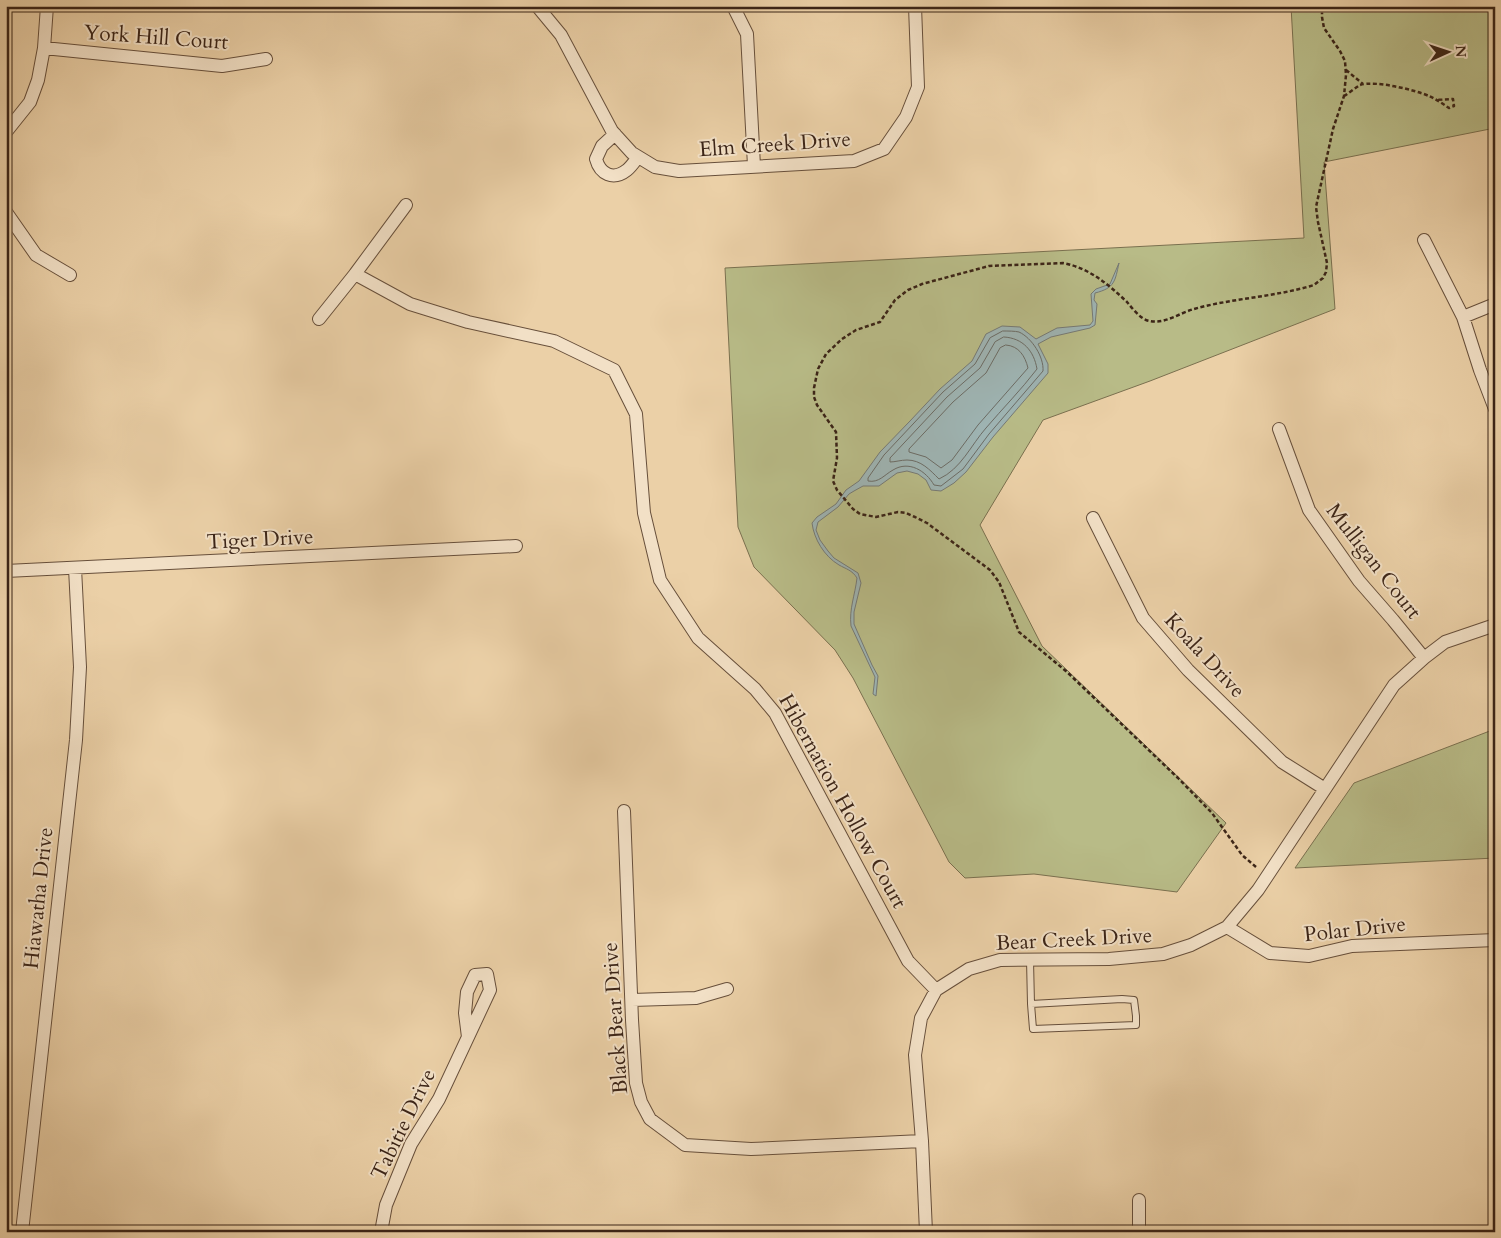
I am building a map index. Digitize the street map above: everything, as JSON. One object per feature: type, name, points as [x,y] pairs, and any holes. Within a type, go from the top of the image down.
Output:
[{"type":"street","points":[[6,132],[30,102],[38,80],[44,48],[47,6]]},
{"type":"street","name":"Elm Creek Drive","points":[[537,6],[561,35],[615,134],[632,153],[655,167],[679,171],[854,161],[884,149],[906,117],[918,87],[914,6]]},
{"type":"street","points":[[733,6],[747,34],[754,166]]},
{"type":"street","name":"York Hill Court","points":[[44,48],[222,66],[266,59]]},
{"type":"street","points":[[615,134],[602,146],[596,158],[599,168],[606,174],[618,174],[627,170],[638,157]]},
{"type":"street","points":[[319,319],[406,205]]},
{"type":"street","points":[[6,212],[36,255],[70,275]]},
{"type":"street","points":[[1424,240],[1463,317],[1480,370],[1495,408]]},
{"type":"street","name":"Hibernation Hollow Court","points":[[355,274],[410,304],[468,322],[554,342],[614,370],[636,414],[644,513],[660,580],[698,638],[755,689],[775,713],[908,961],[936,990]]},
{"type":"street","points":[[1463,317],[1495,304]]},
{"type":"street","name":"Mulligan Court","points":[[1278,429],[1309,510],[1359,581],[1424,658]]},
{"type":"street","name":"Koala Drive","points":[[1093,518],[1143,618],[1188,670],[1282,762],[1325,789]]},
{"type":"street","name":"Tiger Drive","points":[[6,571],[516,546]]},
{"type":"street","name":"Hiawatha Drive","points":[[22,1232],[76,740],[80,667],[75,568]]},
{"type":"street","name":"Bear Creek Drive","points":[[936,990],[969,969],[1000,960],[1109,959],[1163,954],[1191,945],[1227,927],[1258,890],[1394,686],[1424,658],[1445,642],[1495,625]]},
{"type":"street","name":"Black Bear Drive","points":[[624,811],[636,1083],[641,1102],[650,1119],[685,1145],[751,1149],[922,1141]]},
{"type":"street","name":"Polar Drive","points":[[1227,927],[1270,953],[1309,956],[1352,946],[1495,940]]},
{"type":"street","points":[[632,1000],[696,998],[727,989]]},
{"type":"street","points":[[926,1232],[922,1141],[915,1055],[922,1018],[936,990]]},
{"type":"street","name":"Tabitie Drive","points":[[381,1232],[386,1205],[411,1144],[439,1099],[468,1037]]},
{"type":"street","points":[[1139,1200],[1139,1232]]},
{"type":"lane","points":[[1030,960],[1031,1004],[1033,1029],[1136,1025],[1134,1000],[1031,1004]]},
{"type":"path","points":[[1256,867],[1242,855],[1212,813],[1178,778],[1067,672],[1019,632],[999,582],[990,570],[927,523],[916,517],[898,512],[876,517],[868,516],[854,509],[837,490],[834,481],[837,458],[836,432],[817,405],[814,397],[814,388],[818,369],[826,354],[842,339],[856,330],[880,322],[895,300],[908,290],[922,284],[989,266],[1063,263],[1074,265],[1089,271],[1146,320],[1155,322],[1170,319],[1193,309],[1314,285],[1323,278],[1326,272],[1327,263],[1316,207],[1333,128],[1344,96],[1346,69],[1345,61],[1340,51],[1324,28],[1322,6]]},
{"type":"path","points":[[1346,69],[1364,85]]},
{"type":"path","points":[[1344,96],[1361,85],[1380,84],[1430,96],[1436,100],[1449,108],[1454,106],[1453,100],[1436,100]]},
{"type":"green space","points":[[1291,6],[1495,6],[1495,128],[1324,162],[1335,309],[1150,381],[1043,420],[980,525],[1042,646],[1226,823],[1177,892],[1034,874],[965,878],[949,862],[853,678],[835,650],[754,567],[738,527],[725,268],[1304,238]]},
{"type":"green space","points":[[1495,729],[1495,858],[1295,868],[1354,783]]},
{"type":"water","points":[[1119,263],[1113,283],[1107,289],[1095,293],[1094,300],[1097,304],[1095,325],[1090,328],[1051,337],[1038,344],[1048,364],[1048,373],[993,437],[966,472],[954,483],[941,491],[931,490],[926,480],[918,474],[907,471],[897,473],[879,486],[863,486],[849,494],[838,507],[818,522],[816,530],[828,551],[834,558],[858,573],[861,583],[854,612],[854,624],[878,676],[876,696],[873,694],[875,677],[851,626],[851,608],[857,578],[851,571],[839,565],[824,552],[817,541],[812,523],[817,517],[836,504],[846,490],[859,481],[880,452],[940,389],[972,361],[986,334],[1002,326],[1020,327],[1036,339],[1057,328],[1090,325],[1093,321],[1091,294],[1096,289],[1110,284]]}]
